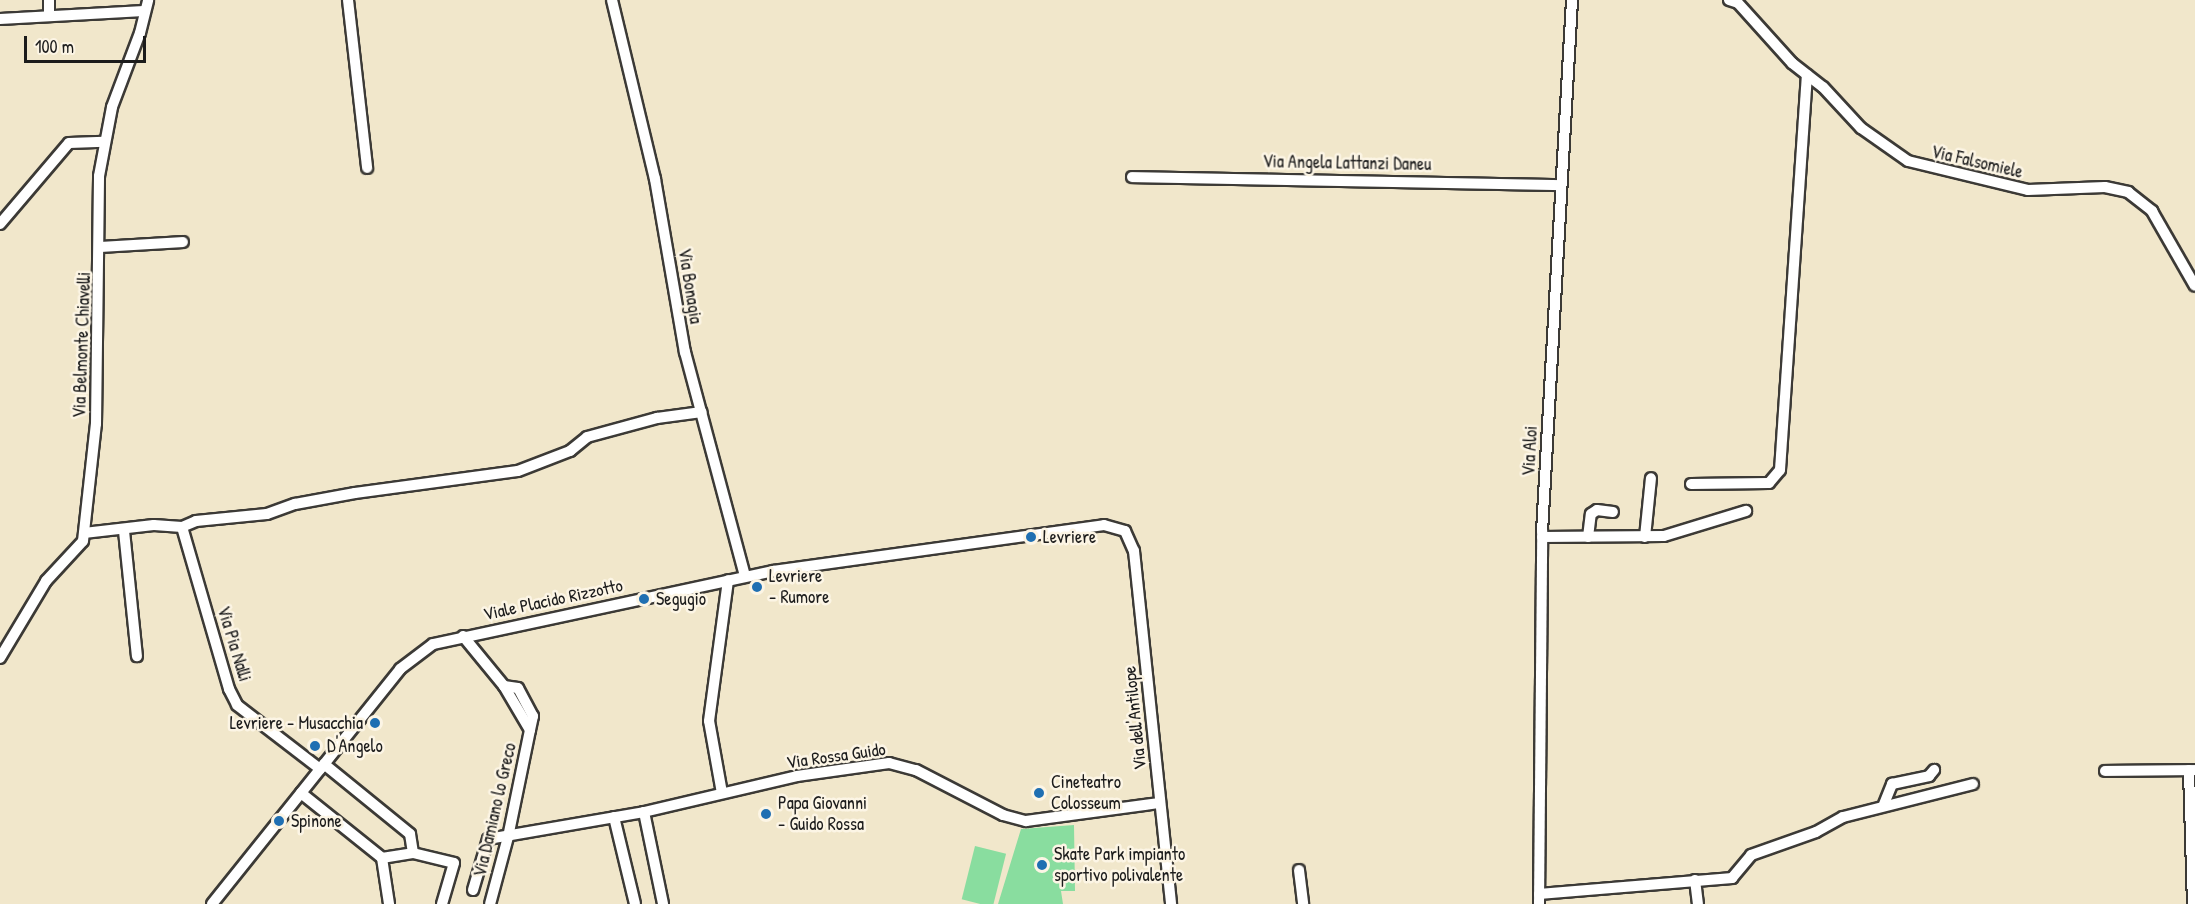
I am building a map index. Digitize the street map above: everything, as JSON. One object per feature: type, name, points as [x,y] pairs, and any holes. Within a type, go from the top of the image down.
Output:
[{"type":"street","points":[[49,0],[49,16]]},
{"type":"street","points":[[0,19],[144,11],[148,0]]},
{"type":"street","points":[[348,0],[367,168]]},
{"type":"street","name":"Via Bonagia","points":[[612,0],[655,179],[676,311],[745,576]]},
{"type":"street","name":"Via Aloi","points":[[1539,899],[1542,537],[1572,0]]},
{"type":"street","name":"Via Falsomiele","points":[[1729,0],[1738,3],[1861,128],[1908,161],[2028,190],[2105,187],[2128,192],[2152,211],[2195,286]]},
{"type":"street","name":"Via Belmonte Chiavelli","points":[[0,658],[46,581],[75,552],[84,533],[94,459],[101,247],[99,176],[112,107],[144,11]]},
{"type":"street","points":[[1691,484],[1769,483],[1780,470],[1807,75]]},
{"type":"street","points":[[0,224],[69,143],[104,142]]},
{"type":"street","name":"Via Angela Lattanzi Daneu","points":[[1132,177],[1562,185]]},
{"type":"street","points":[[101,247],[183,242]]},
{"type":"street","points":[[84,533],[124,531],[163,525],[182,527],[196,521],[267,514],[295,504],[355,493],[518,471],[570,451],[587,437],[657,418],[702,412]]},
{"type":"street","points":[[1645,537],[1651,478]]},
{"type":"street","points":[[1588,537],[1591,514],[1597,510],[1613,512]]},
{"type":"street","points":[[1542,537],[1645,537],[1690,530],[1746,511]]},
{"type":"street","name":"Viale Placido Rizzotto","points":[[212,904],[411,658],[433,644],[745,576],[1104,525],[1125,531]]},
{"type":"street","name":"Via Pia Nalli","points":[[182,527],[229,689],[237,705],[322,766],[410,834],[413,852]]},
{"type":"street","points":[[124,531],[137,656]]},
{"type":"street","name":"Via dell'Antilope","points":[[1125,531],[1134,551],[1172,904]]},
{"type":"street","points":[[722,793],[709,721],[728,580]]},
{"type":"street","name":"Via Damiano lo Greco","points":[[463,636],[504,686],[530,730],[508,837],[490,904]]},
{"type":"street","name":"Via Rossa Guido","points":[[473,890],[488,840],[644,812],[797,776],[889,763],[916,770],[1003,815],[1026,821],[1160,803]]},
{"type":"street","points":[[1884,804],[1892,784],[1929,776],[1934,770]]},
{"type":"street","points":[[2105,771],[2192,770],[2193,904]]},
{"type":"street","points":[[1539,899],[1695,880],[1732,878],[1761,850],[1884,804],[1973,784]]},
{"type":"street","points":[[301,793],[382,858],[388,904]]},
{"type":"street","points":[[644,812],[663,904]]},
{"type":"street","points":[[614,817],[635,904]]},
{"type":"street","points":[[382,858],[413,852],[454,863],[442,904]]},
{"type":"street","points":[[1299,870],[1303,904]]},
{"type":"street","points":[[1695,880],[1698,904]]},
{"type":"green space","name":"Skate Park impianto sportivo polivalente","points":[[1074,825],[1075,891],[1061,891],[1063,904],[998,904],[1021,829]]},
{"type":"green space","points":[[975,846],[1006,854],[994,904],[980,904],[962,899]]},
{"type":"place","name":"Levriere","points":[[1031,537]]},
{"type":"place","name":"Levriere - Rumore","points":[[757,587]]},
{"type":"place","name":"Segugio","points":[[644,599]]},
{"type":"place","name":"Levriere - Musacchia","points":[[375,723]]},
{"type":"place","name":"D'Angelo","points":[[315,746]]},
{"type":"place","name":"Cineteatro Colosseum","points":[[1039,793]]},
{"type":"place","name":"Papa Giovanni - Guido Rossa","points":[[766,814]]},
{"type":"place","name":"Spinone","points":[[279,821]]},
{"type":"place","name":"Skate Park impianto sportivo polivalente","points":[[1042,865]]}]
